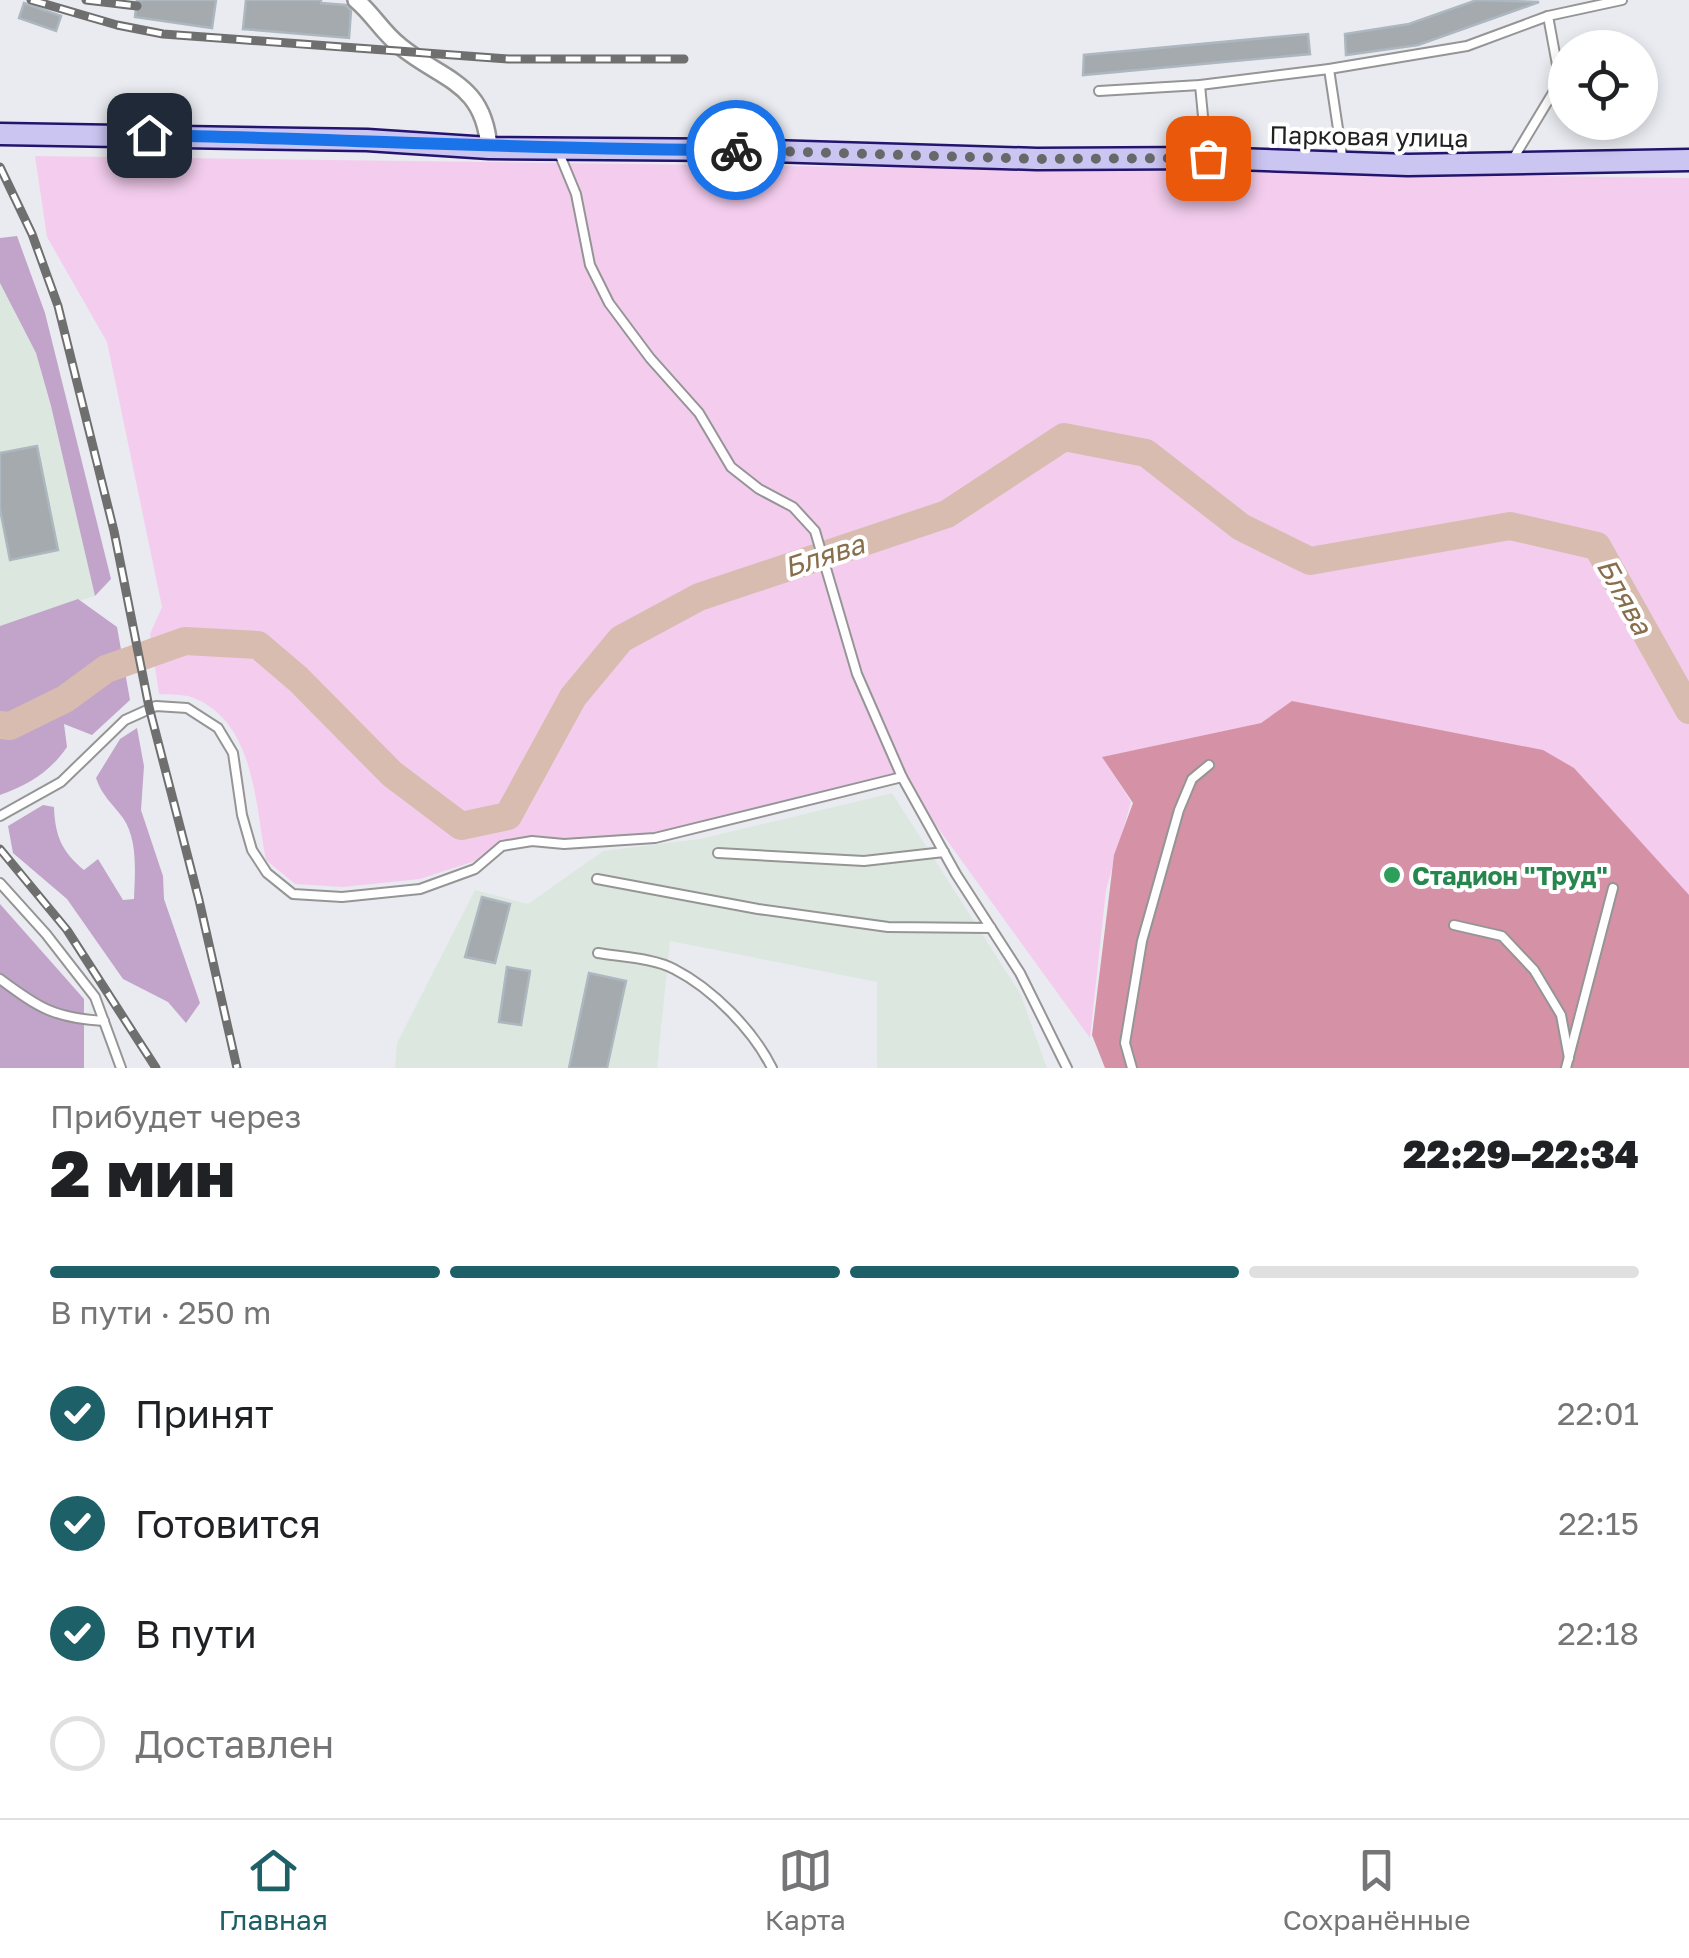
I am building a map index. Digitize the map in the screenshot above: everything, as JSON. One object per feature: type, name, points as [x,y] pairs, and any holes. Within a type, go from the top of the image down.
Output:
[{"type":"street","points":[[356,0],[373,15],[383,32],[473,96],[488,124],[489,148]]},
{"type":"street","name":"Парковая улица","points":[[0,134],[1037,159],[1689,160]]},
{"type":"lane","points":[[1099,91],[1200,85],[1468,46],[1548,16],[1622,0]]},
{"type":"lane","points":[[1511,162],[1560,81],[1548,16]]},
{"type":"lane","points":[[1330,69],[1343,162]]},
{"type":"lane","points":[[1200,85],[1208,158]]},
{"type":"lane","points":[[558,149],[576,194],[590,265],[609,303],[699,414],[731,468],[793,507],[815,531],[857,674],[902,777],[1020,973],[1067,1068]]},
{"type":"lane","points":[[0,816],[61,782],[125,720],[156,706],[187,708],[218,728],[234,753],[242,815],[252,850],[267,873],[293,894],[342,897],[420,889],[475,869],[502,846],[532,841],[564,844],[655,838],[902,777]]},
{"type":"lane","points":[[1132,1068],[1125,1043],[1142,941],[1179,810],[1192,779],[1208,765]]},
{"type":"lane","points":[[718,853],[864,861],[944,852]]},
{"type":"lane","points":[[596,879],[758,909],[888,927],[991,928]]},
{"type":"lane","points":[[0,883],[95,997],[121,1068]]},
{"type":"lane","points":[[1566,1068],[1613,888]]},
{"type":"lane","points":[[1454,926],[1502,936],[1534,970],[1562,1015],[1569,1058]]},
{"type":"lane","points":[[598,953],[672,967],[710,994],[760,1044],[772,1068]]},
{"type":"lane","points":[[0,979],[40,1009],[76,1019],[104,1021]]},
{"type":"shaded area","points":[[35,156],[1689,178],[1689,899],[1293,701],[1261,723],[1103,757],[1131,802],[1106,890],[1090,1038],[901,777],[655,838],[502,839],[475,861],[420,879],[343,887],[295,884],[266,860],[248,766],[228,724],[212,708],[191,697],[159,694],[150,634],[162,607],[107,342],[47,237]]},
{"type":"shaded area","points":[[17,236],[45,313],[111,579],[95,596],[36,353],[0,283],[0,238]]},
{"type":"shaded area","points":[[0,283],[36,353],[95,596],[0,626]]},
{"type":"shaded area","points":[[78,599],[117,627],[130,700],[92,735],[64,724],[67,747],[53,764],[38,777],[0,795],[0,626]]},
{"type":"shaded area","name":"Стадион \"Труд\"","points":[[1292,701],[1543,750],[1574,768],[1689,895],[1689,1068],[1105,1068],[1092,1035],[1114,855],[1133,803],[1102,757],[1261,723]]},
{"type":"shaded area","points":[[137,728],[144,766],[141,810],[163,876],[164,899],[200,1003],[186,1023],[168,1002],[123,979],[67,899],[13,853],[8,826],[43,805],[54,807],[58,835],[70,857],[84,870],[98,859],[123,900],[134,899],[131,836],[96,778],[120,739]]},
{"type":"shaded area","points":[[892,793],[1020,993],[1047,1068],[877,1068],[877,982],[670,941],[657,1068],[395,1068],[397,1043],[475,890],[528,904],[603,851],[700,839]]},
{"type":"shaded area","points":[[0,904],[84,999],[84,1068],[0,1068]]},
{"type":"building","points":[[137,0],[216,0],[212,28],[135,17]]},
{"type":"building","points":[[246,0],[321,0],[346,5],[351,11],[349,38],[243,29]]},
{"type":"building","points":[[1477,0],[1539,2],[1418,45],[1346,55],[1345,34],[1409,24]]},
{"type":"building","points":[[24,3],[61,16],[56,31],[19,18]]},
{"type":"building","points":[[1308,34],[1310,54],[1083,75],[1084,55]]},
{"type":"building","points":[[37,446],[58,550],[10,560],[0,509],[0,453]]},
{"type":"building","points":[[482,897],[510,904],[495,963],[465,957]]},
{"type":"building","points":[[507,967],[530,971],[521,1025],[499,1022]]},
{"type":"building","points":[[589,973],[626,981],[607,1068],[569,1068]]},
{"type":"waterway","name":"Блява","points":[[0,725],[10,726],[65,699],[106,669],[185,641],[258,645],[298,679],[392,774],[461,826],[508,816],[573,697],[621,639],[699,597],[947,514],[1064,437],[1146,453],[1241,527],[1310,561],[1510,526],[1597,546],[1689,710]]},
{"type":"railway","points":[[31,0],[163,34],[508,59],[684,59]]},
{"type":"railway","points":[[86,0],[137,6]]},
{"type":"railway","points":[[0,167],[32,234],[58,306],[114,531],[149,707],[237,1068]]},
{"type":"railway","points":[[0,849],[67,930],[156,1068]]},
{"type":"way so far","points":[[736,150],[1037,159],[1208,158]]},
{"type":"place","name":"Стадион \"Труд\"","points":[[1392,875]]},
{"type":"route","points":[[149,135],[367,140],[489,148],[736,150]]}]
